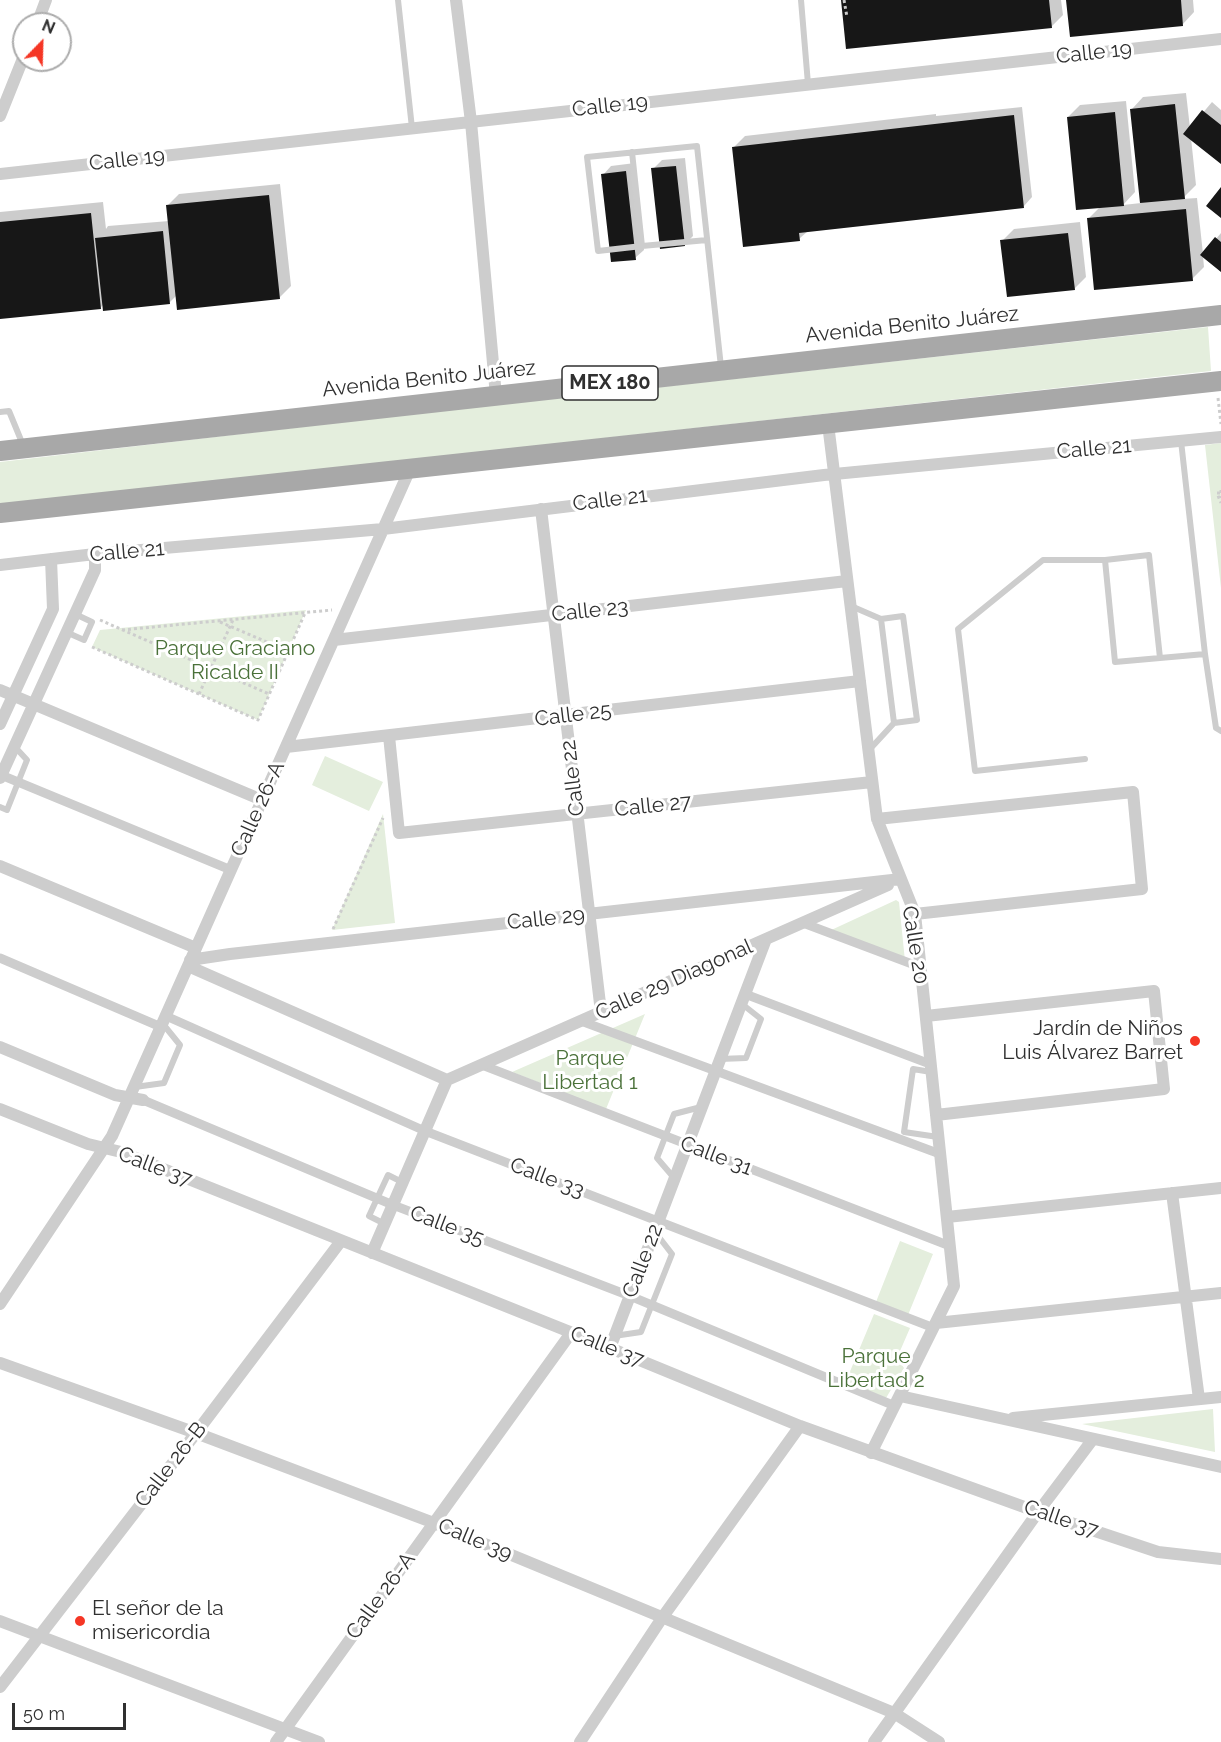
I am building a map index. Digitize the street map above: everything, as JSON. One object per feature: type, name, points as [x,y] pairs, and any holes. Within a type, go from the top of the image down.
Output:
[{"type":"main road","name":"Avenida Benito Juárez","points":[[0,451],[1221,315]]},
{"type":"main road","points":[[0,513],[828,424],[1219,389]]},
{"type":"street","points":[[456,0],[471,122],[496,396]]},
{"type":"street","name":"Calle 19","points":[[0,174],[1221,39]]},
{"type":"street","points":[[0,116],[18,72]]},
{"type":"street","name":"Calle 20","points":[[828,424],[877,819],[915,914],[954,1287],[872,1453]]},
{"type":"street","name":"Calle 21","points":[[0,565],[95,554],[383,529],[834,474],[1221,436]]},
{"type":"street","name":"Calle 26-A","points":[[0,1304],[112,1136],[410,469]]},
{"type":"street","name":"Calle 22","points":[[541,509],[601,1012]]},
{"type":"street","points":[[95,554],[95,570],[1,777],[231,870]]},
{"type":"street","points":[[0,724],[52,609],[51,559]]},
{"type":"street","name":"Calle 23","points":[[333,640],[847,581]]},
{"type":"street","name":"Calle 25","points":[[286,747],[860,681]]},
{"type":"street","points":[[0,690],[262,800]]},
{"type":"street","name":"Calle 27","points":[[389,736],[399,833],[872,782]]},
{"type":"street","points":[[877,819],[1133,792],[1142,889],[915,914]]},
{"type":"street","points":[[1,868],[447,1080],[372,1253]]},
{"type":"street","name":"Calle 29","points":[[191,958],[901,879]]},
{"type":"street","name":"Calle 29 Diagonal","points":[[447,1080],[901,879]]},
{"type":"street","points":[[803,923],[920,967]]},
{"type":"street","name":"Calle 22","points":[[612,1342],[766,939]]},
{"type":"street","name":"Calle 33","points":[[0,958],[163,1022],[656,1226],[935,1326]]},
{"type":"street","points":[[926,1016],[1154,991],[1164,1089],[936,1115]]},
{"type":"street","points":[[743,999],[931,1068]]},
{"type":"street","points":[[581,1021],[718,1065],[940,1154]]},
{"type":"street","name":"Calle 35","points":[[0,1047],[115,1095],[131,1092],[143,1100],[377,1199],[897,1401]]},
{"type":"street","name":"Calle 31","points":[[482,1065],[950,1246]]},
{"type":"street","name":"Calle 37","points":[[0,1109],[88,1144],[121,1152],[571,1333],[612,1342],[800,1426],[872,1453],[1158,1552],[1221,1559]]},
{"type":"street","points":[[947,1217],[1221,1188]]},
{"type":"street","points":[[1172,1193],[1199,1399]]},
{"type":"street","name":"Calle 26-B","points":[[0,1687],[341,1241]]},
{"type":"street","points":[[935,1326],[1221,1293]]},
{"type":"street","name":"Calle 26-A","points":[[276,1742],[571,1333]]},
{"type":"street","name":"Calle 39","points":[[0,1363],[196,1433],[434,1523],[894,1713],[939,1742]]},
{"type":"street","points":[[1002,1419],[1221,1397]]},
{"type":"street","points":[[897,1401],[1002,1419],[1221,1467]]},
{"type":"street","points":[[580,1742],[662,1618],[800,1426]]},
{"type":"street","points":[[874,1742],[1038,1512],[1093,1439]]},
{"type":"street","points":[[0,1621],[319,1742]]},
{"type":"lane","points":[[398,0],[412,128]]},
{"type":"lane","points":[[801,0],[808,84]]},
{"type":"lane","points":[[707,240],[597,251],[587,157],[697,146],[722,371]]},
{"type":"lane","points":[[632,152],[642,246]]},
{"type":"lane","points":[[0,412],[9,411],[24,448]]},
{"type":"lane","points":[[1181,441],[1205,654],[1216,728],[1221,731]]},
{"type":"lane","points":[[1085,759],[975,771],[958,629],[1042,560],[1105,560],[1149,555],[1160,658]]},
{"type":"lane","points":[[1105,560],[1115,662],[1205,654]]},
{"type":"lane","points":[[850,606],[881,619],[903,616],[917,720],[894,723],[868,751]]},
{"type":"lane","points":[[66,632],[84,640],[92,622],[75,614]]},
{"type":"lane","points":[[881,619],[894,723]]},
{"type":"lane","points":[[0,807],[7,810],[27,760],[14,746]]},
{"type":"lane","points":[[718,1065],[746,1058],[761,1019],[743,999]]},
{"type":"lane","points":[[131,1092],[164,1083],[180,1045],[163,1022]]},
{"type":"lane","points":[[931,1068],[913,1069],[904,1132],[938,1137]]},
{"type":"lane","points":[[675,1179],[657,1158],[665,1136],[674,1114],[702,1107]]},
{"type":"lane","points":[[385,1224],[369,1216],[388,1175],[403,1182]]},
{"type":"lane","points":[[612,1342],[641,1332],[672,1254],[656,1226]]},
{"type":"path","points":[[844,0],[847,17]]},
{"type":"path","points":[[1219,389],[1221,425]]},
{"type":"path","points":[[1221,494],[1216,493],[1221,503]]},
{"type":"path","points":[[122,630],[334,610]]},
{"type":"path","points":[[85,644],[258,720],[305,613]]},
{"type":"path","points":[[96,619],[269,694]]},
{"type":"path","points":[[199,694],[233,620]]},
{"type":"path","points":[[219,621],[288,651]]},
{"type":"path","points":[[331,934],[387,810]]},
{"type":"green space","points":[[1208,327],[1211,371],[0,505],[0,462],[404,415]]},
{"type":"green space","points":[[1221,443],[1221,588],[1205,445]]},
{"type":"green space","name":"Parque Graciano Ricalde II","points":[[306,610],[258,720],[92,647],[100,630]]},
{"type":"green space","points":[[325,756],[383,782],[369,811],[312,785]]},
{"type":"green space","points":[[383,814],[395,923],[332,930]]},
{"type":"green space","points":[[896,900],[899,902],[905,961],[827,932]]},
{"type":"green space","name":"Parque Libertad 1","points":[[645,1014],[606,1109],[512,1072]]},
{"type":"green space","points":[[900,1241],[933,1254],[908,1315],[876,1302]]},
{"type":"green space","name":"Parque Libertad 2","points":[[874,1314],[910,1328],[897,1358],[904,1368],[886,1398],[846,1381]]},
{"type":"green space","points":[[1213,1409],[1215,1452],[1082,1424]]},
{"type":"building","points":[[841,0],[1049,0],[1052,28],[846,49]]},
{"type":"building","points":[[1066,0],[1181,0],[1183,26],[1070,37]]},
{"type":"building","points":[[1175,104],[1185,199],[1140,203],[1130,109]]},
{"type":"building","points":[[1202,110],[1221,125],[1221,164],[1183,134]]},
{"type":"building","points":[[1115,112],[1124,206],[1076,210],[1067,117]]},
{"type":"building","points":[[1014,115],[1024,208],[799,233],[800,241],[743,247],[732,147]]},
{"type":"building","points":[[676,166],[685,246],[660,249],[651,168]]},
{"type":"building","points":[[626,171],[636,260],[611,262],[601,174]]},
{"type":"building","points":[[1221,187],[1221,218],[1206,206]]},
{"type":"building","points":[[269,195],[280,299],[177,310],[166,205]]},
{"type":"building","points":[[1186,209],[1193,281],[1094,290],[1087,218]]},
{"type":"building","points":[[91,213],[101,309],[0,319],[0,222]]},
{"type":"building","points":[[163,231],[170,304],[103,311],[95,238]]},
{"type":"building","points":[[1068,233],[1075,290],[1007,297],[1000,240]]},
{"type":"building","points":[[1215,237],[1221,242],[1221,272],[1200,255]]},
{"type":"place","name":"Jardín de Niños Luis Álvarez Barret","points":[[1195,1041]]},
{"type":"place","name":"El señor de la misericordia","points":[[80,1621]]}]
